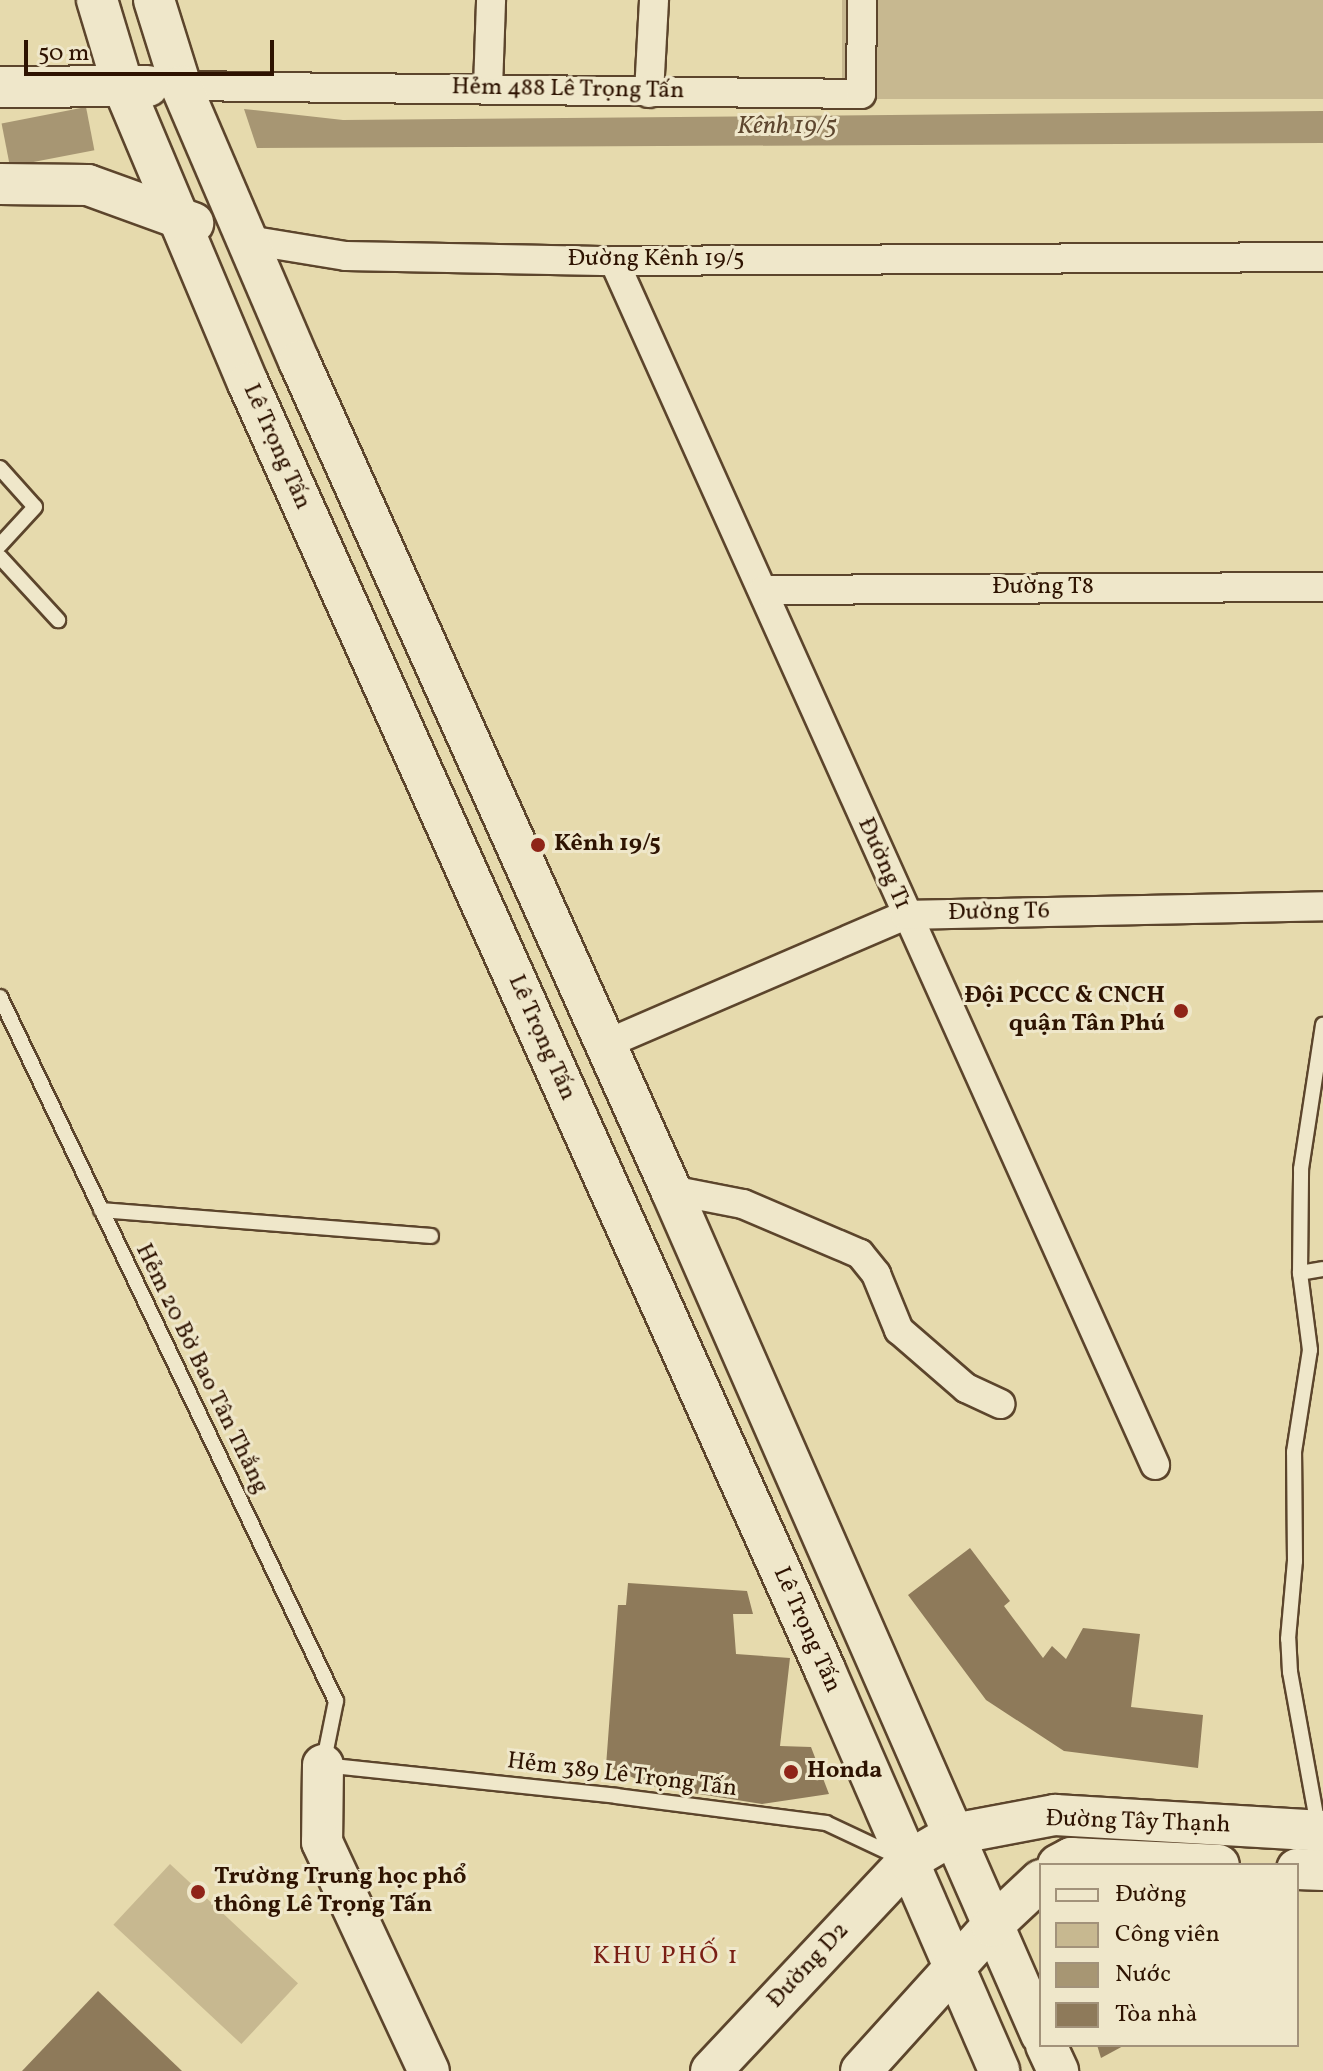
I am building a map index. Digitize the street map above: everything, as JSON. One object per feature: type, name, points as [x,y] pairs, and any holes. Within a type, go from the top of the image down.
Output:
[{"type":"main road","name":"Lê Trọng Tấn","points":[[97,0],[123,86],[254,398],[999,2071]]},
{"type":"main road","points":[[154,0],[181,86],[248,240],[671,1190],[1039,2030]]},
{"type":"main road","points":[[0,87],[181,86]]},
{"type":"main road","name":"Đường Kênh 19/5","points":[[0,184],[88,185],[119,193],[178,218],[248,240]]},
{"type":"main road","points":[[554,1066],[606,1044]]},
{"type":"main road","points":[[323,1765],[322,1842],[429,2071]]},
{"type":"main road","name":"Đường Tây Thạnh","points":[[908,1861],[954,1834],[1055,1815],[1321,1830]]},
{"type":"main road","name":"Đường Tây Thạnh","points":[[1062,1863],[1071,1858],[1177,1863]]},
{"type":"main road","points":[[908,1861],[992,1926]]},
{"type":"main road","name":"Đường D2","points":[[711,2071],[908,1861]]},
{"type":"main road","points":[[1299,1869],[1323,1870]]},
{"type":"main road","points":[[861,2071],[992,1926],[1039,1882]]},
{"type":"main road","points":[[1047,2047],[1058,2071]]},
{"type":"street","points":[[488,88],[491,0]]},
{"type":"street","points":[[649,93],[654,0]]},
{"type":"street","name":"Hẻm 488 Lê Trọng Tấn","points":[[181,86],[861,94],[862,0]]},
{"type":"street","name":"Đường Kênh 19/5","points":[[248,240],[346,256],[614,261],[1323,257]]},
{"type":"street","name":"Đường T1","points":[[614,261],[905,915],[1155,1465]]},
{"type":"street","name":"Đường T8","points":[[763,590],[1323,587]]},
{"type":"street","name":"Đường T6","points":[[606,1044],[905,915],[1323,906]]},
{"type":"street","points":[[671,1190],[743,1204],[860,1254],[876,1274],[899,1330],[966,1388],[1000,1404]]},
{"type":"lane","points":[[0,468],[35,507],[0,545]]},
{"type":"lane","points":[[0,557],[58,620]]},
{"type":"lane","name":"Hẻm 20 Bờ Bao Tân Thắng","points":[[0,997],[336,1701],[323,1765]]},
{"type":"lane","points":[[1321,1830],[1290,1672],[1288,1639],[1295,1561],[1294,1452],[1310,1350],[1300,1273],[1301,1169],[1323,1025]]},
{"type":"lane","points":[[101,1210],[431,1236]]},
{"type":"lane","points":[[1300,1273],[1323,1269]]},
{"type":"lane","name":"Hẻm 389 Lê Trọng Tấn","points":[[323,1765],[826,1823],[908,1861]]},
{"type":"green space","points":[[842,0],[1323,0],[1323,99],[842,99]]},
{"type":"green space","points":[[170,1864],[298,1983],[241,2044],[113,1925]]},
{"type":"water","points":[[86,107],[94,150],[10,167],[2,123]]},
{"type":"water","points":[[244,109],[343,120],[1323,111],[1323,143],[257,148]]},
{"type":"building","points":[[970,1548],[1010,1601],[1004,1606],[1043,1658],[1052,1646],[1066,1659],[1083,1628],[1140,1634],[1131,1707],[1203,1715],[1198,1768],[1064,1751],[986,1700],[908,1595]]},
{"type":"building","points":[[628,1583],[747,1591],[753,1614],[733,1614],[736,1654],[790,1658],[780,1746],[811,1747],[829,1794],[762,1804],[655,1787],[606,1766],[618,1605],[626,1605]]},
{"type":"building","points":[[98,1991],[182,2071],[22,2071]]},
{"type":"building","points":[[1098,2047],[1121,2047],[1101,2058]]},
{"type":"place","name":"Kênh 19/5","points":[[538,845]]},
{"type":"place","name":"Đội PCCC & CNCH quận Tân Phú","points":[[1181,1011]]},
{"type":"place","name":"Honda","points":[[791,1772]]},
{"type":"place","name":"Trường Trung học phổ thông Lê Trọng Tấn","points":[[198,1892]]},
{"type":"district","name":"KHU PHỐ 1","points":[[666,1957]]}]
